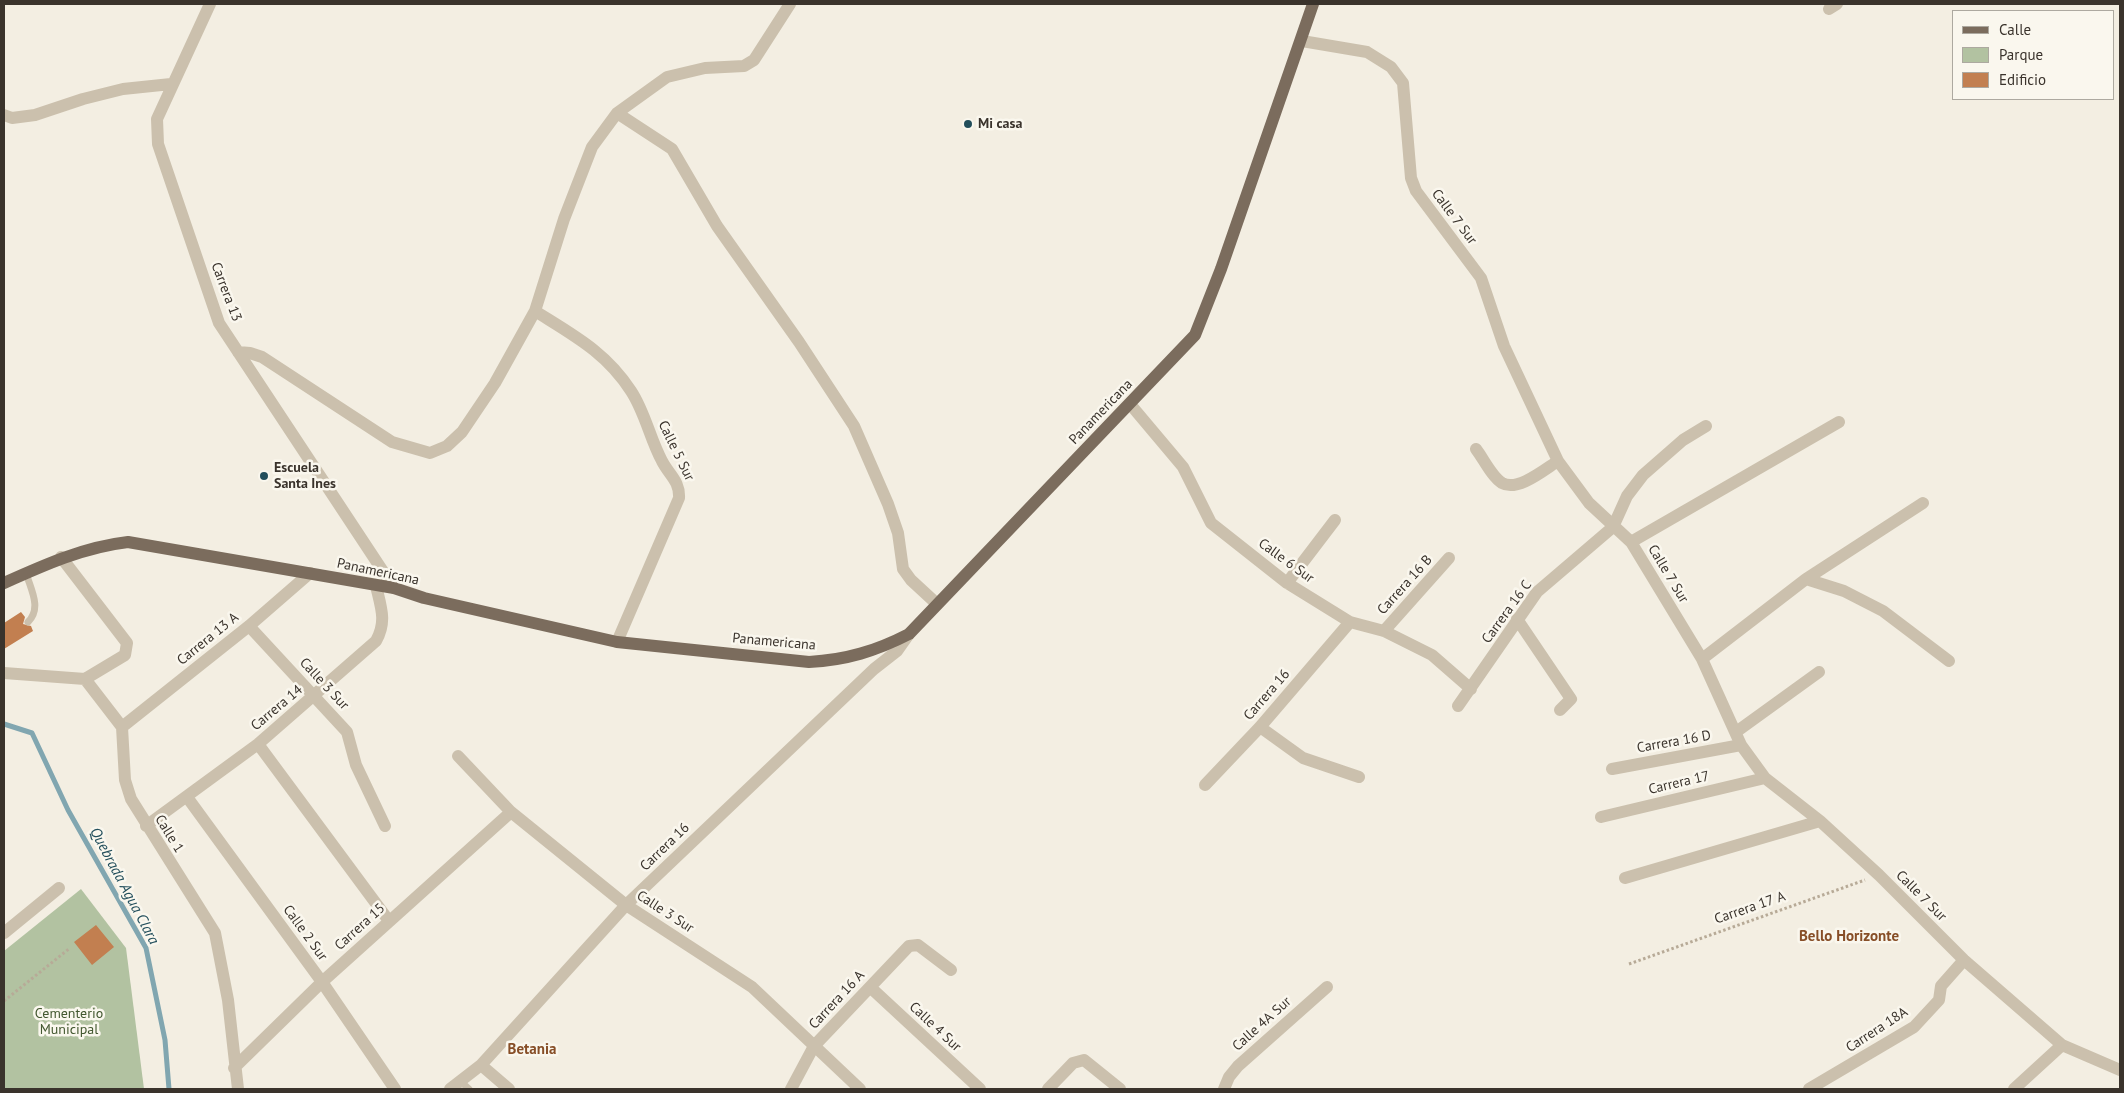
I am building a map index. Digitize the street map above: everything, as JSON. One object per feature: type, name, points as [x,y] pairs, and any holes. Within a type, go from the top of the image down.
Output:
[{"type":"main road","name":"Panamericana","points":[[4,583],[62,557],[110,544],[128,542],[394,588],[424,598],[617,642],[809,662],[856,656],[881,649],[909,634],[1194,335],[1218,277],[1302,41],[1313,4]]},
{"type":"street","name":"Carrera 13","points":[[210,4],[171,84],[157,119],[158,144],[219,323],[394,588]]},
{"type":"street","points":[[238,352],[262,357],[392,442],[430,453],[447,446],[462,432],[495,382],[535,311],[564,219],[592,147],[617,113],[667,77],[705,68],[744,66],[754,60],[790,4]]},
{"type":"street","name":"Calle 7 Sur","points":[[1302,41],[1367,52],[1392,67],[1403,83],[1411,178],[1416,191],[1481,278],[1504,346],[1558,461],[1589,502],[1631,542],[1702,659],[1741,745],[1764,778],[1820,820],[1879,875],[1964,960],[2062,1045],[2120,1070]]},
{"type":"street","points":[[4,115],[12,118],[35,115],[83,99],[124,89],[171,84]]},
{"type":"street","points":[[617,113],[672,149],[717,226],[854,426],[888,504],[898,533],[904,569],[911,580],[937,604]]},
{"type":"street","name":"Calle 5 Sur","points":[[535,311],[601,354],[620,376],[632,392],[662,462],[678,483],[680,490],[679,498],[617,642]]},
{"type":"street","name":"Calle 6 Sur","points":[[1130,404],[1184,467],[1211,523],[1287,583],[1350,622],[1384,631],[1432,655],[1471,690]]},
{"type":"street","points":[[1631,542],[1839,422]]},
{"type":"street","points":[[1613,526],[1627,496],[1643,475],[1683,440],[1706,426]]},
{"type":"street","points":[[1476,449],[1501,483],[1509,486],[1518,485],[1558,461]]},
{"type":"street","points":[[1702,659],[1806,579],[1923,503]]},
{"type":"street","points":[[1287,583],[1335,520]]},
{"type":"street","name":"Carrera 16 C","points":[[1458,706],[1471,690],[1537,592],[1613,526]]},
{"type":"street","points":[[4,673],[85,678],[125,656],[127,643],[62,557]]},
{"type":"street","name":"Carrera 16 B","points":[[1384,631],[1449,558]]},
{"type":"street","name":"Carrera 13 A","points":[[122,727],[249,626],[310,573]]},
{"type":"street","points":[[1806,579],[1844,592],[1883,611],[1949,661]]},
{"type":"street","name":"Carrera 14","points":[[146,826],[258,744],[316,696],[376,642],[382,631],[384,620],[376,586]]},
{"type":"street","points":[[1517,620],[1570,699],[1560,710]]},
{"type":"street","name":"Carrera 16","points":[[1205,784],[1260,727],[1350,622]]},
{"type":"street","name":"Calle 3 Sur","points":[[249,626],[316,696],[347,732],[356,765],[385,826]]},
{"type":"street","name":"Carrera 16","points":[[460,1087],[626,905],[874,669],[896,651],[909,634]]},
{"type":"street","points":[[1736,732],[1818,672]]},
{"type":"street","points":[[85,678],[122,727]]},
{"type":"street","name":"Calle 1","points":[[122,727],[125,780],[131,799],[146,826],[215,933],[228,1000],[234,1068],[238,1089]]},
{"type":"street","points":[[1260,727],[1303,758],[1359,776]]},
{"type":"street","points":[[258,744],[389,921]]},
{"type":"street","name":"Carrera 16 D","points":[[1612,769],[1741,745]]},
{"type":"street","name":"Calle 3 Sur","points":[[458,756],[511,812],[626,905],[752,987],[860,1089]]},
{"type":"street","name":"Carrera 17","points":[[1601,817],[1764,778]]},
{"type":"street","name":"Calle 2 Sur","points":[[187,797],[322,982],[395,1089]]},
{"type":"street","name":"Carrera 15","points":[[234,1068],[322,982],[511,812]]},
{"type":"street","points":[[1625,878],[1820,820]]},
{"type":"street","points":[[4,934],[59,888]]},
{"type":"street","name":"Carrera 16 A","points":[[791,1089],[814,1046],[909,946],[918,945],[951,970]]},
{"type":"street","name":"Carrera 18A","points":[[1809,1089],[1914,1027],[1939,1000],[1941,986],[1964,960]]},
{"type":"street","name":"Calle 4 Sur","points":[[870,987],[980,1089]]},
{"type":"street","name":"Calle 4A Sur","points":[[1224,1089],[1229,1077],[1238,1066],[1327,987]]},
{"type":"street","points":[[2014,1089],[2062,1045]]},
{"type":"street","points":[[1048,1089],[1073,1063],[1087,1061],[1120,1089]]},
{"type":"street","points":[[480,1065],[509,1089]]},
{"type":"lane","points":[[26,573],[36,606],[34,616],[28,622]]},
{"type":"path","name":"Carrera 17 A","points":[[1629,964],[1879,875]]},
{"type":"path","points":[[4,1001],[70,948]]},
{"type":"green space","name":"Cementerio Municipal","points":[[81,889],[126,948],[144,1089],[4,1089],[4,951]]},
{"type":"building","points":[[21,612],[25,617],[23,624],[31,626],[33,631],[4,649],[4,623]]},
{"type":"building","points":[[96,925],[114,947],[92,965],[74,942]]},
{"type":"waterway","name":"Quebrada Agua Clara","points":[[4,724],[32,733],[68,810],[146,948],[165,1040],[169,1089]]},
{"type":"place","name":"Mi casa","points":[[968,124]]},
{"type":"place","name":"Escuela Santa Ines","points":[[264,476]]},
{"type":"district","name":"Bello Horizonte","points":[[1849,937]]},
{"type":"district","name":"Betania","points":[[532,1050]]}]
